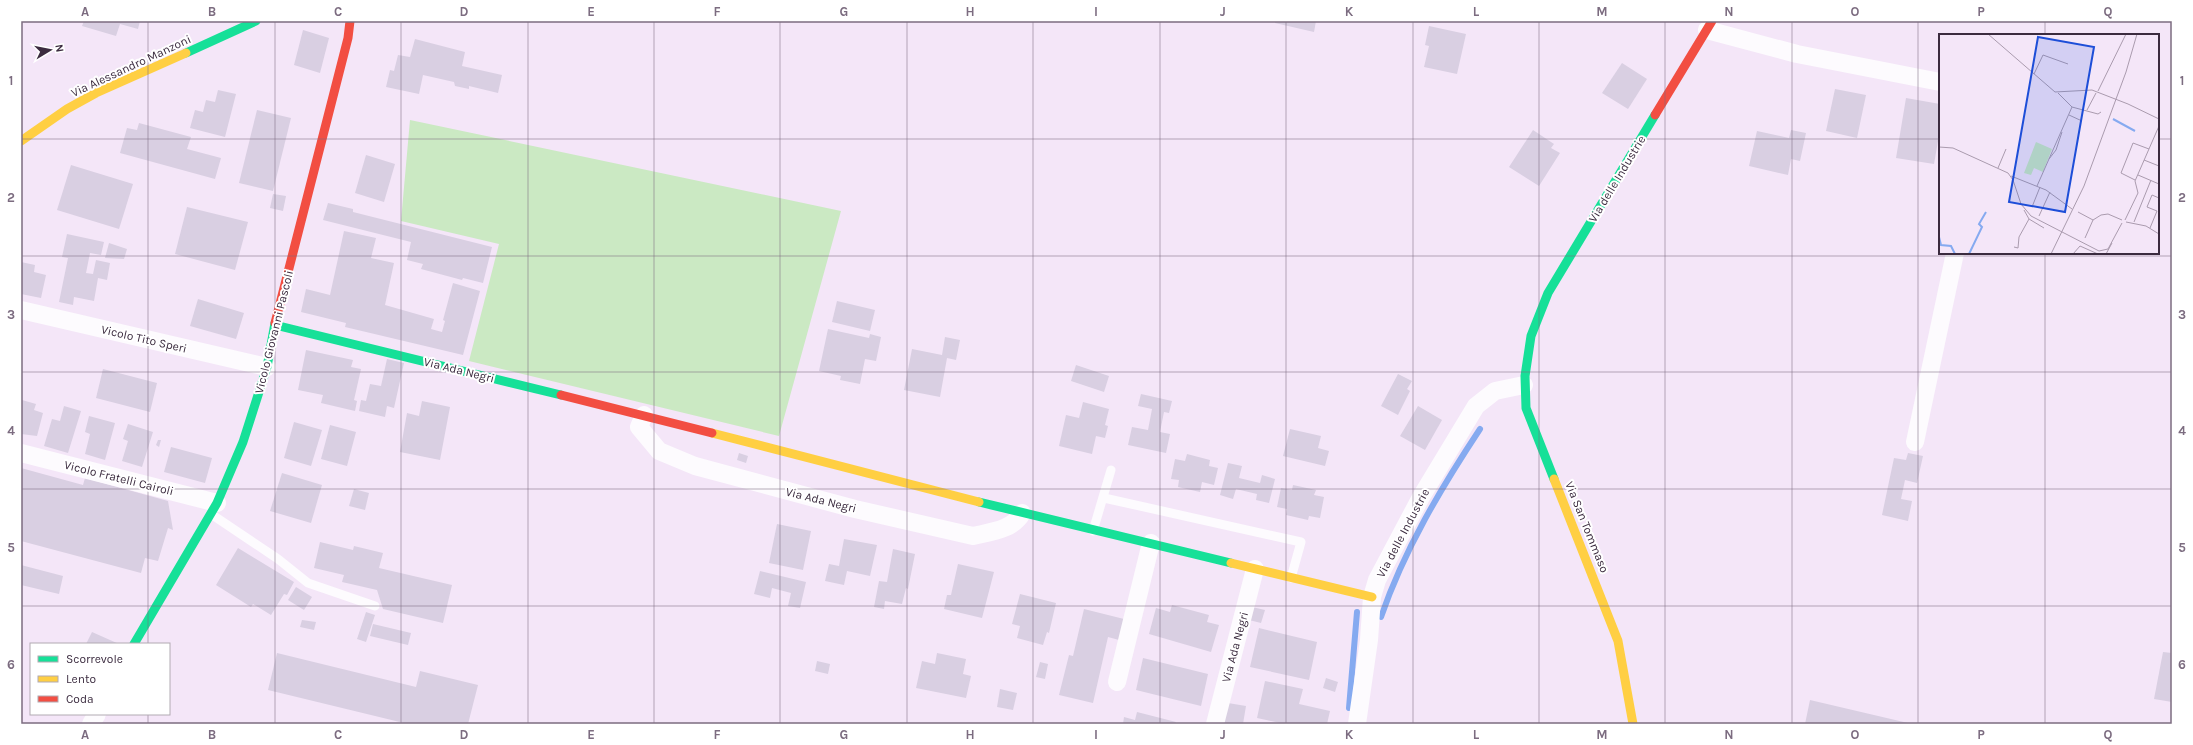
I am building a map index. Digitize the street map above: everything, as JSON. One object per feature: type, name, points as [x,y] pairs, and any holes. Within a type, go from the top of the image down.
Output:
[{"type":"street","name":"Via Alessandro Manzoni","points":[[21,141],[74,105],[148,69],[219,40],[256,21]]},
{"type":"street","name":"Vicolo Giovanni Pascoli","points":[[135,643],[214,509],[243,442],[267,368],[276,325],[348,38],[350,21]]},
{"type":"street","points":[[1710,26],[1797,54],[1939,82]]},
{"type":"street","name":"Via delle Industrie","points":[[1529,340],[1548,293],[1710,26]]},
{"type":"street","points":[[1914,442],[1955,254]]},
{"type":"street","name":"Vicolo Tito Speri","points":[[21,310],[267,368]]},
{"type":"street","name":"Via Ada Negri","points":[[276,325],[644,416],[1093,531],[1150,543],[1372,597]]},
{"type":"street","name":"Via San Tommaso","points":[[1529,340],[1525,358],[1524,385],[1526,408],[1618,641],[1633,724]]},
{"type":"street","name":"Via delle Industrie","points":[[1357,724],[1369,640],[1372,597],[1377,580],[1421,497],[1476,406],[1495,391],[1524,385]]},
{"type":"street","name":"Via Ada Negri","points":[[644,416],[639,427],[658,450],[695,466],[773,488],[973,536],[1005,529],[1018,520],[1022,513]]},
{"type":"street","name":"Vicolo Fratelli Cairoli","points":[[21,453],[214,509]]},
{"type":"street","points":[[1117,682],[1150,543]]},
{"type":"street","name":"Via Ada Negri","points":[[1215,724],[1255,569]]},
{"type":"street","points":[[91,724],[96,715]]},
{"type":"lane","points":[[1093,531],[1112,470]]},
{"type":"lane","points":[[1104,498],[1301,542],[1291,578]]},
{"type":"lane","points":[[214,509],[308,583],[375,606]]},
{"type":"green space","points":[[410,120],[841,211],[779,436],[469,361],[499,244],[401,221]]},
{"type":"building","points":[[84,21],[140,21],[138,29],[120,24],[116,36],[82,26]]},
{"type":"building","points":[[1275,21],[1316,21],[1314,32],[1275,23]]},
{"type":"building","points":[[1429,26],[1466,34],[1457,74],[1424,67],[1429,46],[1425,45]]},
{"type":"building","points":[[303,30],[329,38],[320,73],[294,65]]},
{"type":"building","points":[[415,39],[465,52],[462,66],[502,75],[498,93],[469,86],[469,89],[455,86],[454,82],[423,75],[419,94],[386,87],[390,70],[394,71],[398,55],[410,57]]},
{"type":"building","points":[[1622,63],[1647,79],[1628,109],[1602,93]]},
{"type":"building","points":[[1835,89],[1866,95],[1857,138],[1826,131]]},
{"type":"building","points":[[218,90],[236,94],[225,137],[190,128],[195,110],[203,112],[206,100],[215,102]]},
{"type":"building","points":[[1906,98],[1939,104],[1939,136],[1934,164],[1896,158]]},
{"type":"building","points":[[257,110],[291,118],[273,191],[239,183]]},
{"type":"building","points":[[139,123],[191,137],[187,149],[221,158],[215,179],[120,153],[127,128],[137,130]]},
{"type":"building","points":[[1533,130],[1554,144],[1551,148],[1560,153],[1539,186],[1509,167]]},
{"type":"building","points":[[1791,130],[1806,133],[1800,161],[1791,159],[1788,175],[1749,166],[1757,131],[1789,138]]},
{"type":"building","points":[[366,155],[395,164],[384,202],[355,193]]},
{"type":"building","points":[[71,165],[133,184],[119,229],[57,210]]},
{"type":"building","points":[[273,194],[286,196],[283,211],[270,208]]},
{"type":"building","points":[[328,203],[353,209],[353,212],[492,247],[483,283],[463,278],[462,280],[421,269],[423,264],[407,260],[411,242],[323,220]]},
{"type":"building","points":[[187,207],[248,222],[235,270],[175,254]]},
{"type":"building","points":[[344,231],[376,238],[371,258],[394,263],[385,305],[434,319],[431,329],[442,332],[445,321],[443,320],[453,283],[480,291],[463,355],[345,327],[346,323],[301,312],[306,289],[330,295]]},
{"type":"building","points":[[67,234],[104,242],[101,255],[90,253],[86,273],[93,274],[96,260],[110,263],[107,280],[98,278],[94,301],[74,297],[73,305],[59,302],[68,258],[62,257]]},
{"type":"building","points":[[109,243],[127,249],[124,259],[105,258]]},
{"type":"building","points":[[21,262],[35,265],[34,272],[46,275],[41,298],[21,294]]},
{"type":"building","points":[[198,299],[244,313],[236,339],[190,326]]},
{"type":"building","points":[[837,301],[875,310],[870,331],[832,322]]},
{"type":"building","points":[[828,329],[869,338],[870,334],[881,337],[876,361],[865,359],[860,384],[840,380],[841,376],[819,371]]},
{"type":"building","points":[[945,337],[960,340],[956,360],[947,358],[940,397],[904,390],[912,349],[942,355]]},
{"type":"building","points":[[306,350],[353,360],[351,367],[361,369],[354,400],[357,401],[355,411],[321,403],[323,395],[298,390]]},
{"type":"building","points":[[387,359],[404,363],[394,408],[387,406],[385,417],[359,411],[361,400],[366,401],[370,384],[381,386]]},
{"type":"building","points":[[1076,365],[1109,376],[1104,392],[1071,381]]},
{"type":"building","points":[[103,369],[157,383],[150,412],[96,398]]},
{"type":"building","points":[[1398,374],[1412,381],[1407,389],[1410,391],[1398,415],[1381,406]]},
{"type":"building","points":[[1141,394],[1172,401],[1169,413],[1164,412],[1160,432],[1170,434],[1166,453],[1128,445],[1132,427],[1148,430],[1152,409],[1138,406]]},
{"type":"building","points":[[22,400],[36,404],[34,410],[43,413],[37,436],[21,434]]},
{"type":"building","points":[[422,401],[450,407],[440,460],[400,452],[407,413],[419,416]]},
{"type":"building","points":[[1083,402],[1109,409],[1105,425],[1108,426],[1105,438],[1096,436],[1092,454],[1059,446],[1066,415],[1079,418]]},
{"type":"building","points":[[64,406],[81,411],[68,453],[44,446],[52,419],[60,421]]},
{"type":"building","points":[[1418,406],[1442,420],[1425,450],[1400,436]]},
{"type":"building","points":[[89,416],[115,423],[105,460],[85,454],[90,434],[85,432]]},
{"type":"building","points":[[294,422],[322,430],[311,466],[284,458]]},
{"type":"building","points":[[128,424],[153,432],[142,467],[122,461],[128,441],[123,439]]},
{"type":"building","points":[[330,425],[356,432],[347,466],[321,459]]},
{"type":"building","points":[[1290,429],[1321,436],[1318,448],[1329,451],[1325,466],[1283,456]]},
{"type":"building","points":[[158,440],[161,440],[159,447],[156,445]]},
{"type":"building","points":[[171,447],[212,458],[205,483],[164,472]]},
{"type":"building","points":[[739,453],[748,456],[746,463],[737,460]]},
{"type":"building","points":[[1908,453],[1923,456],[1917,483],[1905,480],[1901,499],[1912,501],[1908,521],[1882,515],[1894,458],[1906,460]]},
{"type":"building","points":[[1187,454],[1210,460],[1209,466],[1218,468],[1214,485],[1202,482],[1200,492],[1178,487],[1179,480],[1171,479],[1175,459],[1185,461]]},
{"type":"building","points":[[1228,463],[1242,466],[1239,478],[1260,483],[1262,475],[1275,479],[1269,503],[1256,500],[1257,494],[1236,489],[1233,499],[1220,495]]},
{"type":"building","points":[[21,468],[83,485],[85,478],[168,501],[173,530],[168,528],[158,561],[145,558],[141,573],[21,541]]},
{"type":"building","points":[[282,473],[322,485],[311,523],[270,511]]},
{"type":"building","points":[[1293,485],[1316,490],[1314,495],[1324,497],[1320,518],[1309,516],[1308,520],[1286,515],[1287,509],[1277,507],[1281,488],[1292,490]]},
{"type":"building","points":[[354,489],[369,493],[365,510],[349,506]]},
{"type":"building","points":[[777,524],[811,531],[803,570],[769,563]]},
{"type":"building","points":[[844,539],[877,545],[870,576],[847,571],[844,585],[825,581],[829,564],[839,566]]},
{"type":"building","points":[[320,542],[353,550],[354,546],[383,553],[379,568],[452,585],[443,623],[383,609],[377,590],[342,582],[344,575],[314,568]]},
{"type":"building","points":[[238,548],[294,582],[287,595],[284,594],[271,615],[253,604],[251,607],[216,585]]},
{"type":"building","points":[[893,549],[915,554],[908,589],[906,588],[902,604],[885,601],[884,609],[874,607],[879,581],[887,582]]},
{"type":"building","points":[[958,564],[994,572],[982,618],[944,609],[947,595],[951,595]]},
{"type":"building","points":[[21,565],[63,576],[59,594],[21,585]]},
{"type":"building","points":[[760,571],[806,582],[800,608],[788,606],[791,593],[772,588],[770,598],[754,594]]},
{"type":"building","points":[[296,587],[312,597],[304,610],[288,600]]},
{"type":"building","points":[[1020,594],[1056,603],[1049,633],[1047,632],[1043,645],[1017,638],[1020,626],[1012,624]]},
{"type":"building","points":[[1172,605],[1209,615],[1207,622],[1219,625],[1211,652],[1149,634],[1156,608],[1170,612]]},
{"type":"building","points":[[1252,607],[1265,610],[1261,623],[1249,620]]},
{"type":"building","points":[[1084,609],[1124,619],[1119,640],[1108,637],[1093,703],[1059,695],[1069,655],[1073,656]]},
{"type":"building","points":[[366,612],[375,615],[366,642],[357,639]]},
{"type":"building","points":[[302,620],[316,622],[314,630],[300,627]]},
{"type":"building","points":[[373,624],[411,633],[408,645],[370,636]]},
{"type":"building","points":[[1259,628],[1317,642],[1309,680],[1250,667]]},
{"type":"building","points":[[92,632],[117,643],[86,643]]},
{"type":"building","points":[[2163,652],[2172,653],[2172,702],[2154,699]]},
{"type":"building","points":[[277,653],[416,687],[420,671],[478,685],[468,724],[408,724],[268,690]]},
{"type":"building","points":[[937,653],[966,659],[963,674],[971,676],[966,698],[916,688],[922,661],[935,664]]},
{"type":"building","points":[[1143,658],[1208,674],[1201,706],[1136,690]]},
{"type":"building","points":[[817,661],[830,664],[828,674],[815,671]]},
{"type":"building","points":[[1040,662],[1048,664],[1045,679],[1036,677]]},
{"type":"building","points":[[1326,678],[1338,682],[1335,692],[1323,688]]},
{"type":"building","points":[[1265,681],[1303,689],[1299,704],[1330,711],[1327,724],[1285,724],[1257,718]]},
{"type":"building","points":[[1000,689],[1017,693],[1013,710],[997,707]]},
{"type":"building","points":[[1810,700],[1908,723],[1908,724],[1805,724]]},
{"type":"building","points":[[1228,703],[1246,706],[1243,724],[1224,724]]},
{"type":"building","points":[[1137,712],[1176,722],[1175,724],[1123,724],[1124,717],[1135,720]]},
{"type":"waterway","points":[[1381,617],[1390,592],[1424,520],[1480,429]]},
{"type":"waterway","points":[[1349,708],[1357,612]]},
{"type":"traffic: fast","points":[[186,53],[256,21]]},
{"type":"traffic: fast","points":[[1554,479],[1526,408],[1525,376],[1531,336],[1548,293],[1655,115]]},
{"type":"traffic: fast","points":[[135,643],[217,503],[243,442],[267,367],[275,323]]},
{"type":"traffic: fast","points":[[275,325],[561,395]]},
{"type":"traffic: fast","points":[[979,502],[1231,563]]},
{"type":"traffic: slow","points":[[21,141],[67,109],[96,93],[186,53]]},
{"type":"traffic: slow","points":[[712,433],[979,502]]},
{"type":"traffic: slow","points":[[1554,479],[1618,641],[1633,724]]},
{"type":"traffic: slow","points":[[1231,563],[1372,597]]},
{"type":"traffic: jam","points":[[275,323],[348,38],[350,21]]},
{"type":"traffic: jam","points":[[1655,115],[1712,21]]},
{"type":"traffic: jam","points":[[561,395],[712,433]]}]
